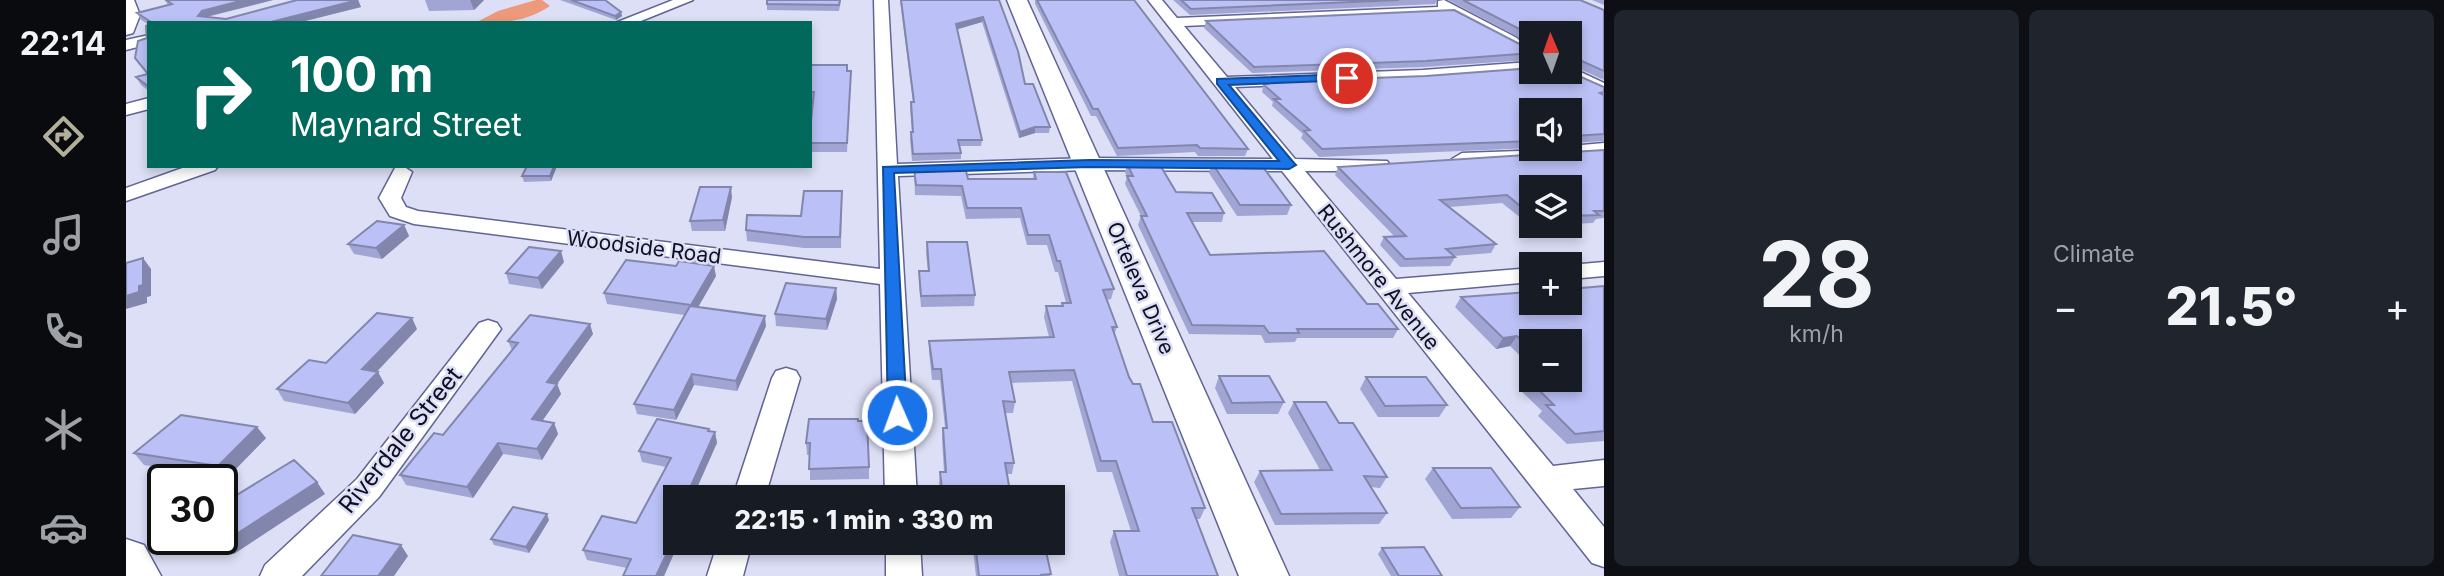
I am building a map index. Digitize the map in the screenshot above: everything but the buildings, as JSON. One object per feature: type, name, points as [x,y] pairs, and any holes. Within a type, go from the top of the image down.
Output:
[{"type":"street","points":[[634,0],[652,12]]},
{"type":"street","points":[[627,21],[685,0]]},
{"type":"street","points":[[881,0],[900,485]]},
{"type":"street","name":"Orteleva Drive","points":[[1017,0],[1264,576]]},
{"type":"street","name":"Rushmore Avenue","points":[[1155,0],[1604,552]]},
{"type":"street","points":[[1294,0],[1317,16]]},
{"type":"street","points":[[1435,0],[1519,45]]},
{"type":"street","points":[[126,4],[130,15],[126,29]]},
{"type":"street","points":[[1173,22],[1293,19],[1455,10]]},
{"type":"street","points":[[126,45],[147,40]]},
{"type":"street","points":[[1221,82],[1423,75],[1519,68]]},
{"type":"street","points":[[1582,78],[1604,90]]},
{"type":"street","points":[[126,110],[147,104]]},
{"type":"street","points":[[1438,161],[1604,149]]},
{"type":"street","points":[[888,170],[1089,164],[1398,164]]},
{"type":"street","points":[[126,195],[202,168]]},
{"type":"street","name":"Woodside Road","points":[[401,172],[390,198],[398,211],[414,217],[891,278]]},
{"type":"street","points":[[1582,271],[1604,270]]},
{"type":"street","points":[[1388,287],[1519,276]]},
{"type":"street","name":"Riverdale Street","points":[[278,576],[368,488],[488,329]]},
{"type":"street","points":[[753,485],[786,378]]},
{"type":"street","points":[[1544,480],[1604,473]]},
{"type":"street","points":[[725,576],[731,555]]},
{"type":"street","points":[[903,555],[904,576]]},
{"type":"street","points":[[126,561],[136,576]]},
{"type":"shaded area","points":[[536,0],[542,0],[550,6],[514,20],[479,21],[498,11]]},
{"type":"route","points":[[897,415],[888,170],[1089,164],[1289,165],[1221,82],[1347,78]]}]
